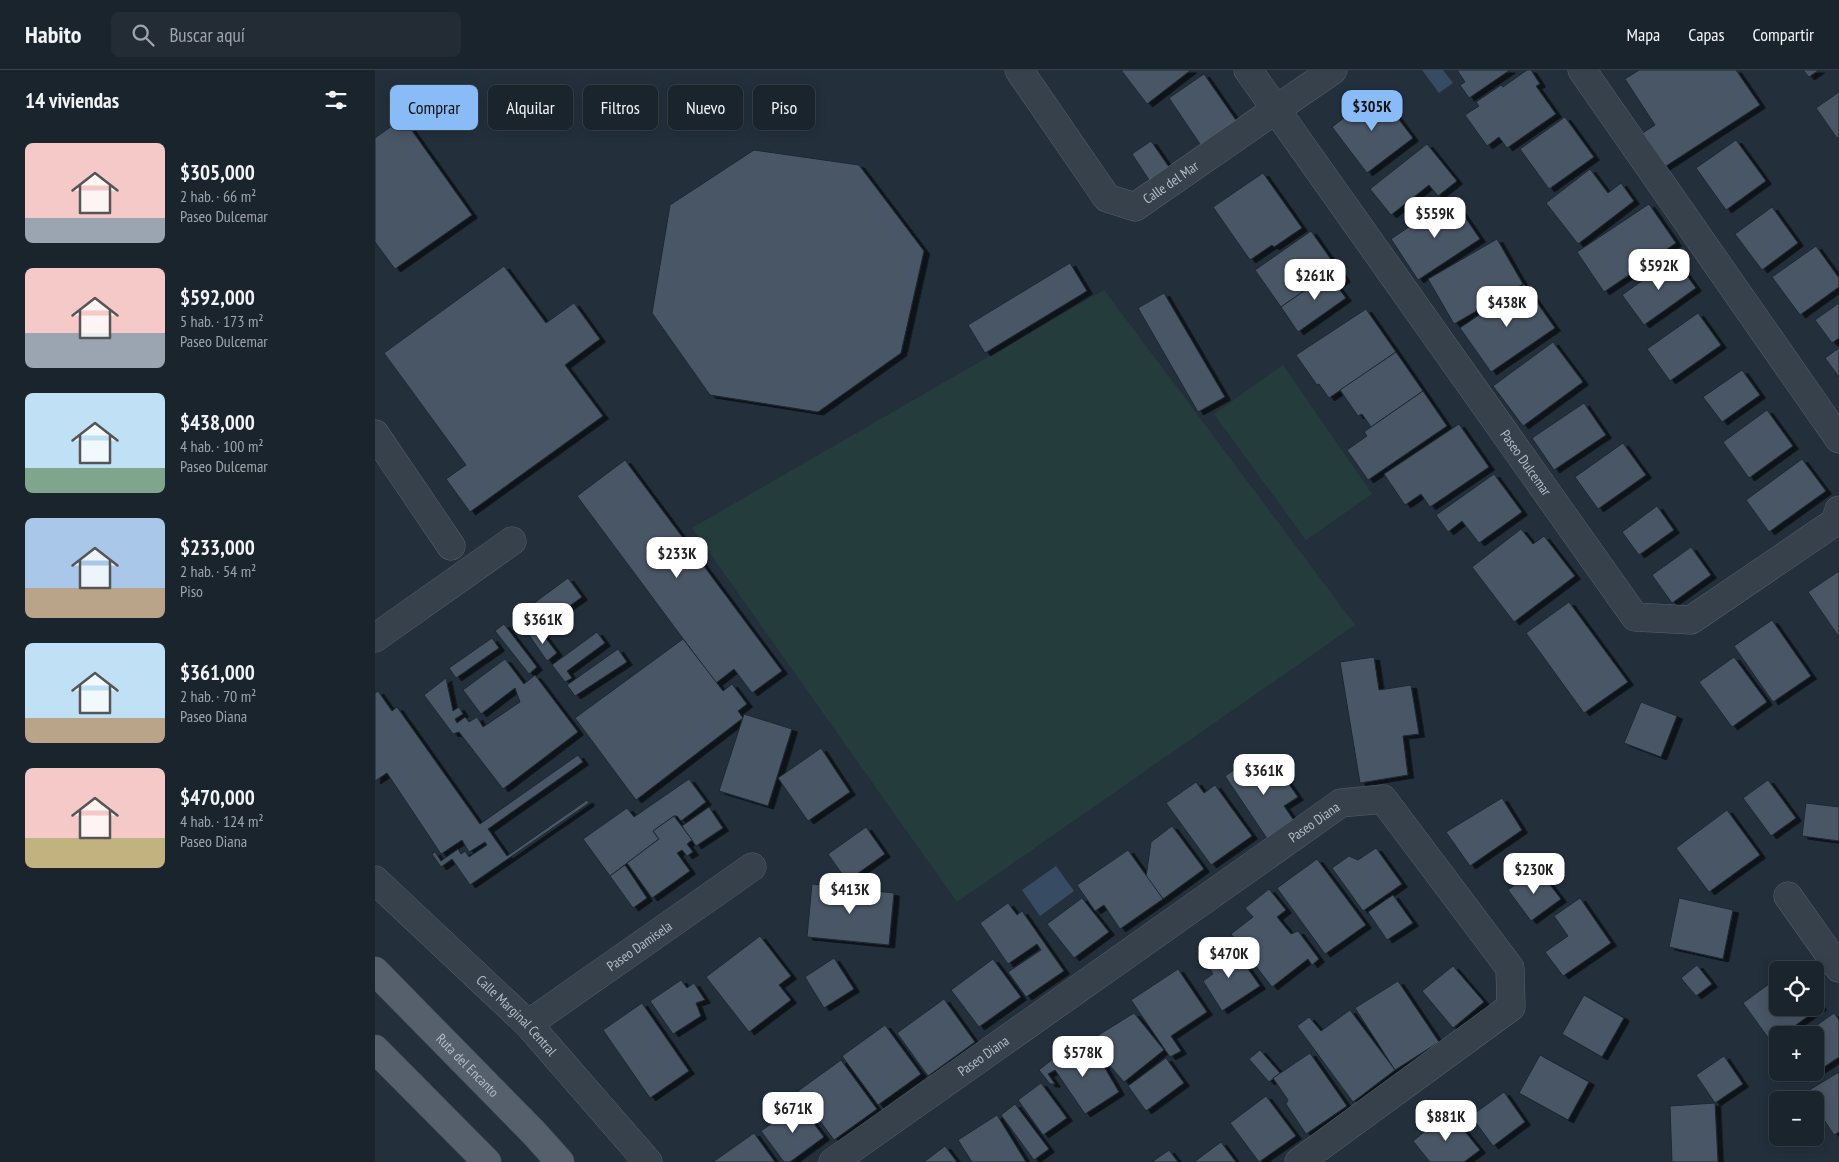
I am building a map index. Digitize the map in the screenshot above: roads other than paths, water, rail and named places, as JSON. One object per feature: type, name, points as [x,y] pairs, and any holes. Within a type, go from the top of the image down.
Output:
[{"type":"main road","name":"Ruta del Encanto","points":[[375,971],[535,1134],[560,1162]]},
{"type":"main road","points":[[375,1049],[487,1162]]},
{"type":"street","name":"Calle del Mar","points":[[1019,70],[1107,198],[1135,207],[1333,70]]},
{"type":"street","points":[[1248,70],[1277,110]]},
{"type":"street","points":[[1583,70],[1839,438]]},
{"type":"street","name":"Paseo Dulcemar","points":[[1277,110],[1635,617],[1691,620],[1835,522],[1839,510]]},
{"type":"street","points":[[375,434],[451,546]]},
{"type":"street","points":[[375,638],[512,541]]},
{"type":"street","name":"Paseo Diana","points":[[833,1162],[1341,803],[1383,798],[1510,968],[1511,1007],[1299,1162]]},
{"type":"street","name":"Paseo Damisela","points":[[528,1024],[752,868]]},
{"type":"street","name":"Calle Marginal Central","points":[[375,880],[528,1024],[648,1162]]},
{"type":"street","points":[[1788,896],[1839,968]]},
{"type":"water","points":[[1422,70],[1443,70],[1453,83],[1439,93]]},
{"type":"water","points":[[1056,866],[1074,891],[1040,916],[1022,890]]}]
